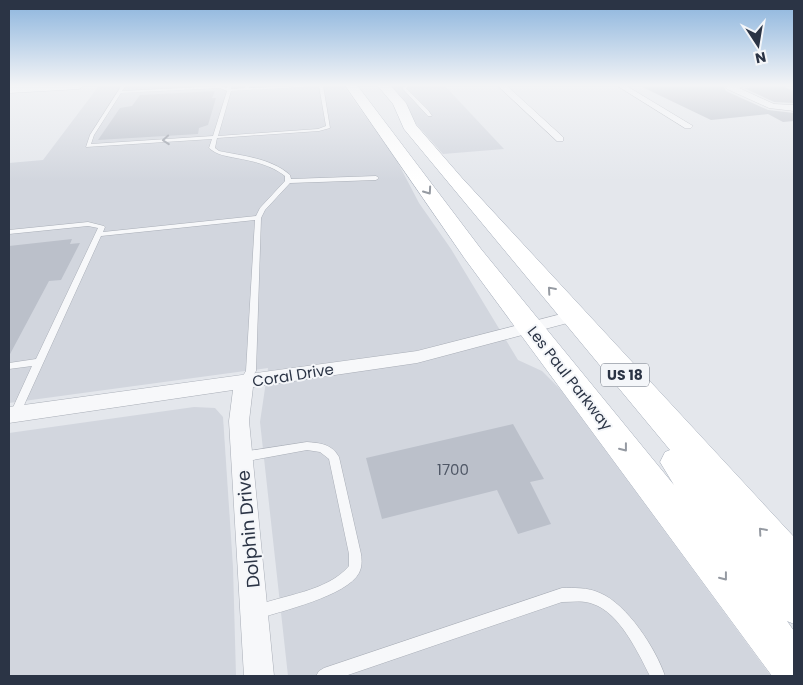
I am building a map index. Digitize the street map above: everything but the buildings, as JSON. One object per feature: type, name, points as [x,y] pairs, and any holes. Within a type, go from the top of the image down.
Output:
[{"type":"main road","name":"Les Paul Parkway","points":[[375,117],[452,226],[794,668]]},
{"type":"main road","points":[[377,117],[477,216],[496,227]]},
{"type":"main road","points":[[416,117],[420,120]]},
{"type":"main road","name":"US 18","points":[[420,120],[496,227],[794,568]]},
{"type":"main road","points":[[531,326],[556,330],[570,335],[794,603]]},
{"type":"street","points":[[536,117],[560,139]]},
{"type":"street","points":[[673,117],[688,126]]},
{"type":"street","name":"Coral Drive","points":[[12,414],[417,357],[573,316]]},
{"type":"street","name":"Dolphin Drive","points":[[244,382],[239,421],[259,676]]},
{"type":"lane","points":[[103,117],[92,135],[88,146],[319,130],[328,126],[326,117]]},
{"type":"lane","points":[[221,117],[212,148],[217,152],[273,166],[285,172],[288,176],[288,181]]},
{"type":"lane","points":[[244,382],[251,370],[258,218],[262,209],[288,181],[376,178]]},
{"type":"lane","points":[[98,234],[258,218]]},
{"type":"lane","points":[[9,232],[88,224],[102,227],[39,362],[12,414]]},
{"type":"lane","points":[[9,366],[39,362]]},
{"type":"lane","points":[[242,458],[306,446],[322,448],[334,457],[356,554],[355,569],[346,580],[328,589],[254,613]]},
{"type":"lane","points":[[324,676],[562,595],[586,595],[602,600],[616,612],[636,635],[658,676]]},
{"type":"shaded area","points":[[75,117],[366,117],[396,159],[419,203],[451,249],[518,360],[542,371],[561,390],[771,676],[288,676],[260,422],[268,368],[9,403],[9,163],[43,160]]},
{"type":"shaded area","points":[[412,117],[474,117],[504,149],[443,154]]},
{"type":"shaded area","points":[[194,407],[215,408],[223,417],[233,567],[236,676],[9,676],[9,433]]}]
